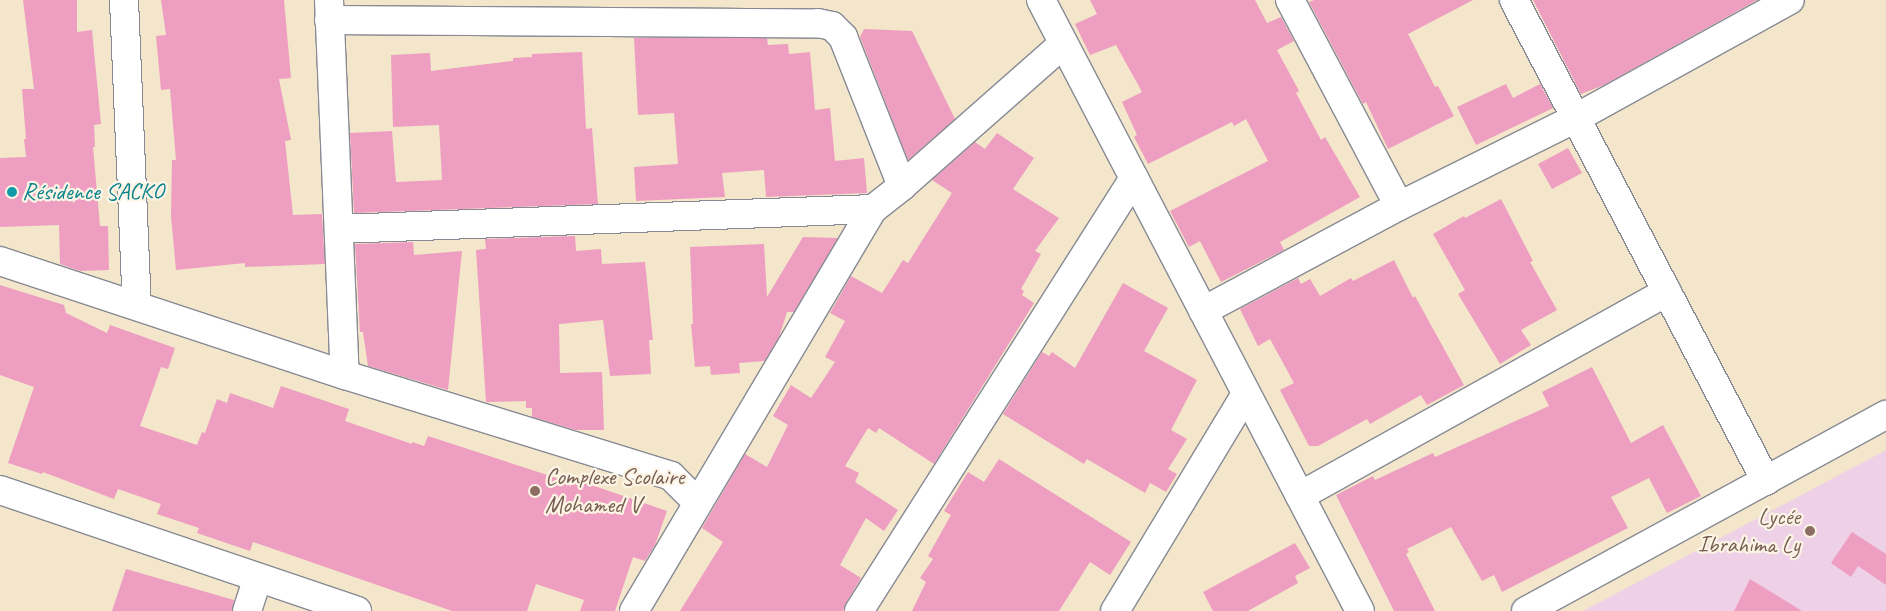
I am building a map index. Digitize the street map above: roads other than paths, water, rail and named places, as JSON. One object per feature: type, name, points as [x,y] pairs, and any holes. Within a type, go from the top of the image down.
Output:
[{"type":"street","points":[[124,0],[136,304]]},
{"type":"street","points":[[1041,0],[1360,611]]},
{"type":"street","points":[[1290,0],[1399,206]]},
{"type":"street","points":[[1514,0],[1766,480]]},
{"type":"street","points":[[1203,311],[1399,206],[1576,118],[1760,7],[1790,0]]},
{"type":"street","points":[[345,375],[329,10],[818,23],[832,26],[843,37],[902,186]]},
{"type":"street","points":[[634,611],[697,502],[873,209],[902,186],[1064,44]]},
{"type":"street","points":[[859,611],[1134,178]]},
{"type":"street","points":[[339,229],[873,209]]},
{"type":"street","points":[[0,261],[136,304],[345,375],[671,476],[697,502]]},
{"type":"street","points":[[1300,496],[1668,292]]},
{"type":"street","points":[[1115,611],[1246,394]]},
{"type":"street","points":[[1526,611],[1886,415]]},
{"type":"street","points":[[0,490],[357,611]]},
{"type":"street","points":[[247,611],[258,578]]},
{"type":"place","name":"Résidence SACKO","points":[[12,192]]},
{"type":"place","name":"Complexe Scolaire Mohamed V","points":[[535,491]]},
{"type":"place","name":"Lycée Ibrahima Ly","points":[[1810,531]]}]
